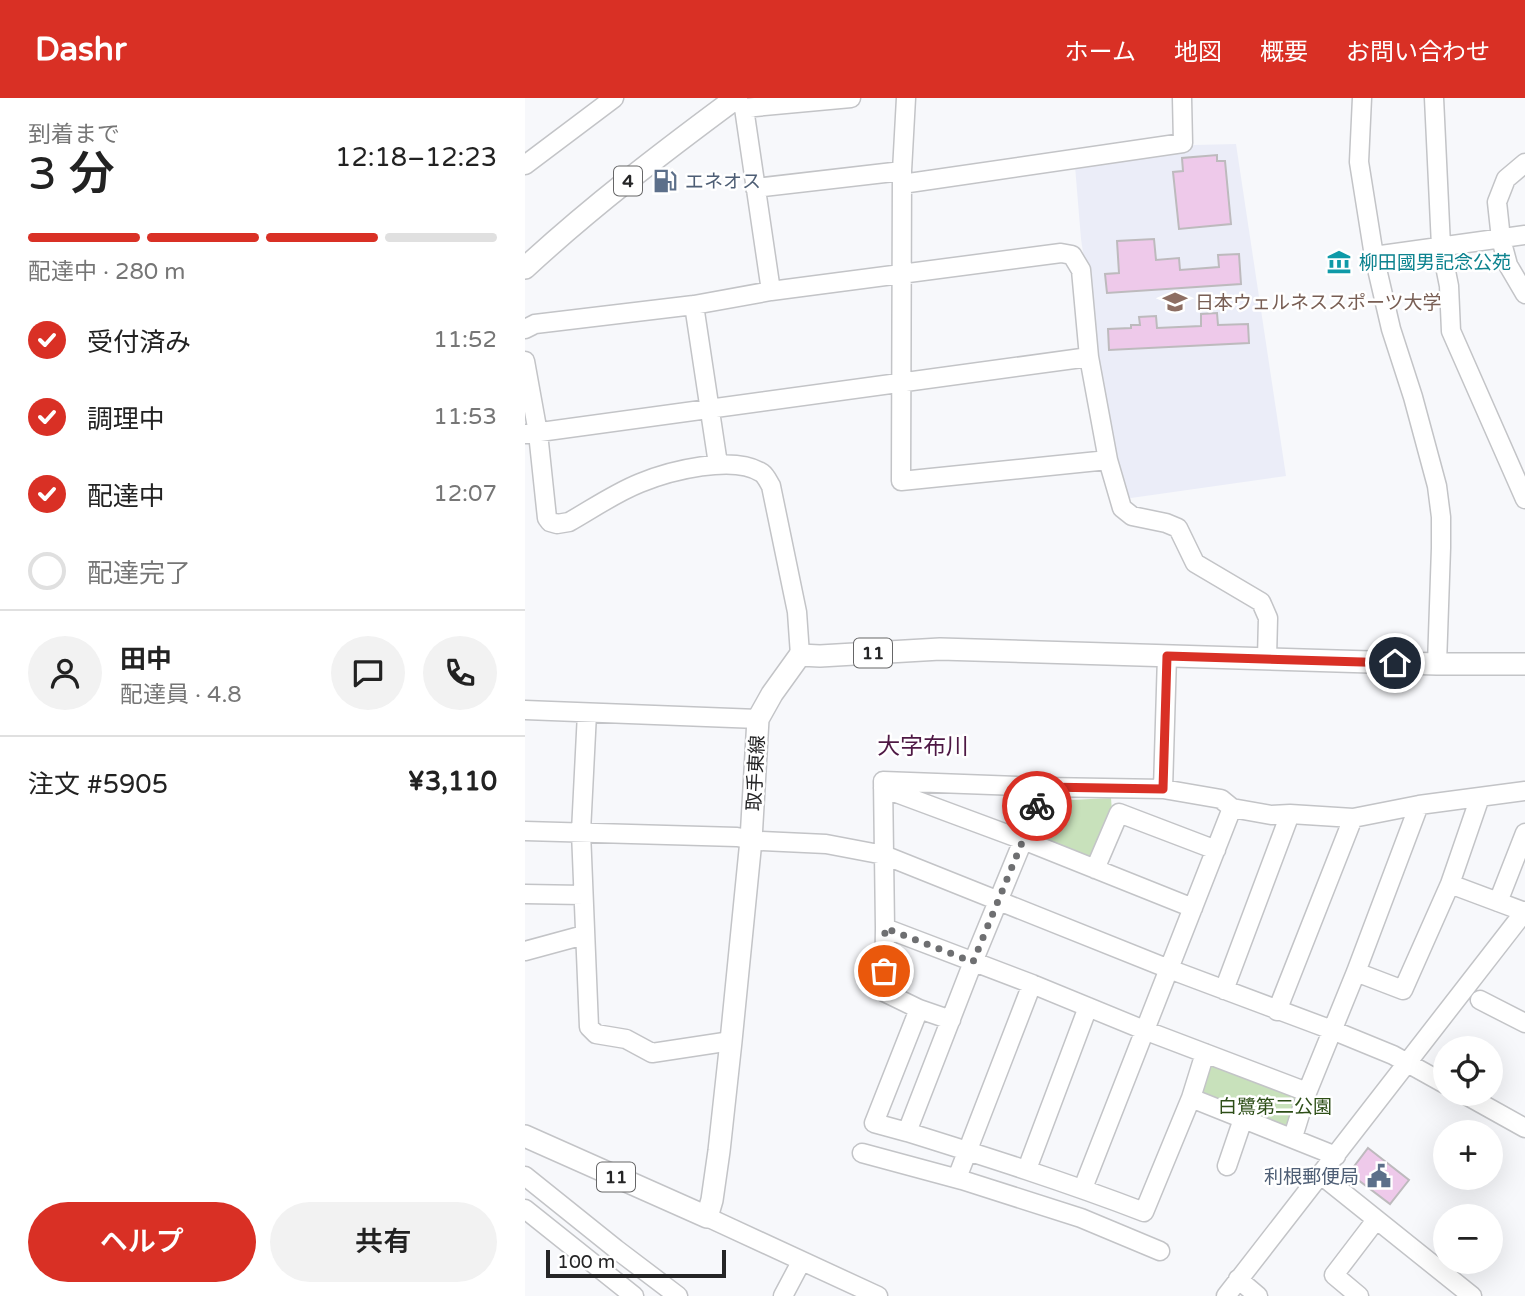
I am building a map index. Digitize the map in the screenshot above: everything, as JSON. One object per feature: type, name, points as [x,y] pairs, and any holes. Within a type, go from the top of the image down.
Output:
[{"type":"main road","name":"4","points":[[525,268],[649,164],[738,102]]},
{"type":"main road","name":"11","points":[[800,655],[940,649],[1437,664],[1525,664]]},
{"type":"main road","name":"取手東線","points":[[707,1217],[719,1151],[731,1041],[751,840],[758,719],[800,655]]},
{"type":"main road","name":"11","points":[[525,1136],[707,1217]]},
{"type":"street","points":[[525,165],[614,98]]},
{"type":"street","points":[[771,291],[738,102],[851,98]]},
{"type":"street","points":[[906,98],[902,177],[901,481],[1108,460]]},
{"type":"street","points":[[755,188],[902,177],[1183,143],[1182,98]]},
{"type":"street","points":[[1362,98],[1359,162],[1374,256],[1391,329],[1437,486],[1441,517],[1437,664]]},
{"type":"street","points":[[1434,98],[1441,246],[1449,286],[1451,331],[1523,488]]},
{"type":"street","points":[[1525,163],[1506,180],[1497,202],[1501,239],[1508,265],[1525,294]]},
{"type":"street","points":[[1374,256],[1525,235]]},
{"type":"street","points":[[525,329],[535,324],[694,305],[771,291],[1062,253],[1072,255],[1081,270],[1089,357],[1108,460],[1122,508],[1132,516],[1178,528],[1195,563],[1261,602],[1268,618],[1267,658]]},
{"type":"street","points":[[694,305],[718,464]]},
{"type":"street","points":[[531,433],[1089,357]]},
{"type":"street","points":[[525,361],[531,433],[550,522],[569,522],[641,483],[677,471],[718,464],[750,467],[764,474],[771,486],[797,612],[800,655]]},
{"type":"street","points":[[1163,789],[1167,656]]},
{"type":"street","points":[[525,710],[758,719]]},
{"type":"street","points":[[587,713],[581,832],[589,1027],[596,1034],[626,1039],[652,1053],[731,1041]]},
{"type":"street","points":[[951,1020],[919,1009],[884,992],[883,782],[1163,789],[1221,799],[1232,808],[1271,815],[1353,818],[1419,805],[1525,791]]},
{"type":"street","points":[[907,1132],[1045,787]]},
{"type":"street","points":[[883,788],[1193,908]]},
{"type":"street","points":[[1356,972],[1403,990],[1450,884],[1480,797]]},
{"type":"street","points":[[1293,1137],[1307,1092],[1419,805]]},
{"type":"street","points":[[1083,1188],[1232,808]]},
{"type":"street","points":[[1095,869],[1119,813],[1216,850]]},
{"type":"street","points":[[1224,990],[1290,814]]},
{"type":"street","points":[[1277,1011],[1353,818]]},
{"type":"street","points":[[525,831],[737,837],[826,844],[884,855],[1169,969],[1332,1030],[1407,1062],[1433,1077]]},
{"type":"street","points":[[1499,902],[1525,833]]},
{"type":"street","points":[[1226,1296],[1525,911],[1450,884]]},
{"type":"street","points":[[525,894],[583,895]]},
{"type":"street","points":[[885,928],[1307,1092]]},
{"type":"street","points":[[525,951],[584,935]]},
{"type":"street","points":[[957,1178],[1032,984]]},
{"type":"street","points":[[1480,1000],[1523,1018]]},
{"type":"street","points":[[1027,1169],[1087,1007]]},
{"type":"street","points":[[919,1009],[874,1123],[1027,1169],[1144,1212],[1191,1098],[1205,1053]]},
{"type":"street","points":[[1191,1098],[1336,1156]]},
{"type":"street","points":[[1486,1106],[1525,1128]]},
{"type":"street","points":[[1227,1166],[1243,1119]]},
{"type":"street","points":[[862,1153],[957,1178],[1081,1218],[1160,1251]]},
{"type":"street","points":[[1321,1175],[1472,1296]]},
{"type":"street","points":[[525,1176],[678,1296]]},
{"type":"street","points":[[525,1209],[634,1296]]},
{"type":"street","points":[[707,1217],[878,1296]]},
{"type":"street","points":[[1359,1296],[1333,1275],[1376,1220]]},
{"type":"street","points":[[783,1296],[801,1262]]},
{"type":"street","points":[[1238,1279],[1258,1296]]},
{"type":"shaded area","name":"日本ウェルネススポーツ大学","points":[[1236,144],[1286,476],[1124,499],[1116,470],[1081,239],[1075,166],[1194,145]]},
{"type":"green space","points":[[1111,798],[1112,811],[1092,861],[1033,837],[1050,801]]},
{"type":"green space","name":"白鷺第二公園","points":[[1207,1057],[1306,1095],[1288,1134],[1195,1096]]},
{"type":"building","points":[[1217,155],[1217,161],[1225,161],[1231,224],[1179,229],[1173,172],[1183,171],[1182,158]]},
{"type":"building","points":[[1154,239],[1156,260],[1179,258],[1180,270],[1219,267],[1218,255],[1239,254],[1241,284],[1107,293],[1105,274],[1119,273],[1117,241]]},
{"type":"building","points":[[1217,313],[1218,325],[1248,324],[1249,343],[1109,350],[1108,329],[1140,325],[1139,317],[1156,316],[1157,328],[1201,326],[1201,314]]},
{"type":"building","points":[[1368,1148],[1409,1180],[1390,1204],[1349,1173]]},
{"type":"way so far","points":[[884,971],[885,928],[973,962],[1037,806]]},
{"type":"place","name":"エネオス","points":[[665,181]]},
{"type":"place","name":"柳田國男記念公苑","points":[[1339,262]]},
{"type":"place","name":"日本ウェルネススポーツ大学","points":[[1175,302]]},
{"type":"place","name":"利根郵便局","points":[[1379,1176]]},
{"type":"district","name":"大字布川","points":[[923,746]]},
{"type":"route","points":[[1037,806],[1045,787],[1163,789],[1167,656],[1395,663]]}]
